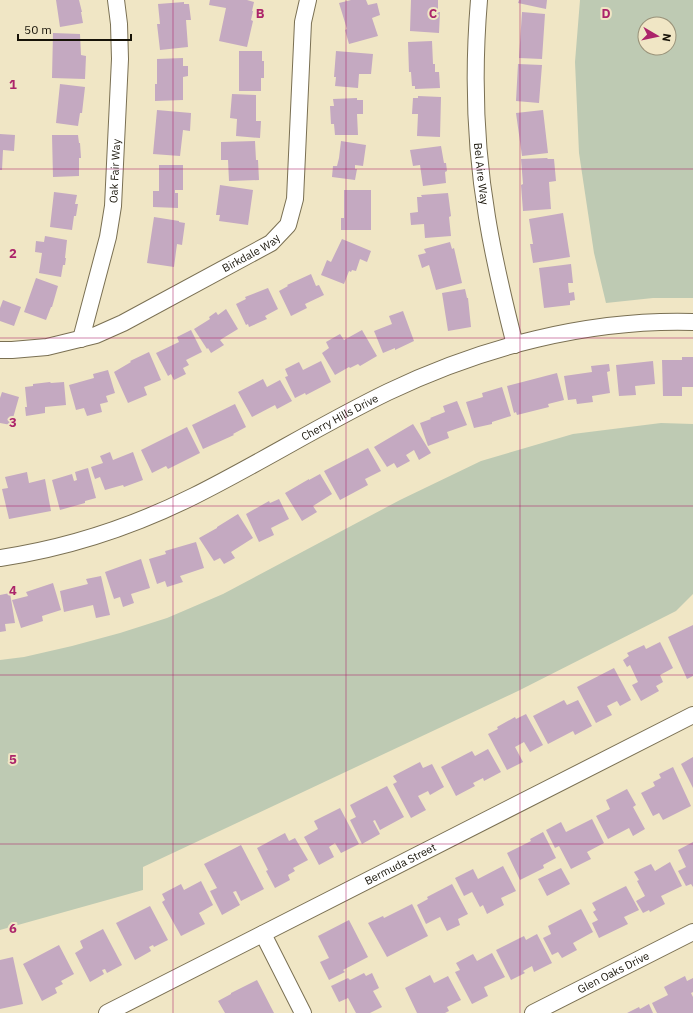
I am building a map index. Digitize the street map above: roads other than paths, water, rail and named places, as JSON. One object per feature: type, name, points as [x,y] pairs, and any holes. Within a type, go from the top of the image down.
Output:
[{"type":"street","name":"Oak Fair Way","points":[[81,339],[108,237],[113,206],[120,59],[119,24],[116,0]]},
{"type":"street","name":"Birkdale Way","points":[[0,350],[47,347],[81,339],[123,323],[271,243],[288,225],[295,199],[303,22],[308,0]]},
{"type":"street","name":"Bel Aire Way","points":[[479,0],[477,23],[476,87],[479,152],[489,230],[498,280],[515,345]]},
{"type":"street","name":"Cherry Hills Drive","points":[[0,558],[59,546],[150,516],[194,496],[386,393],[430,373],[475,356],[515,345],[585,330],[633,324],[693,322]]},
{"type":"street","name":"Bermuda Street","points":[[107,1013],[693,715]]},
{"type":"street","name":"Glen Oaks Drive","points":[[533,1013],[693,932]]},
{"type":"street","points":[[263,934],[303,1013]]}]
